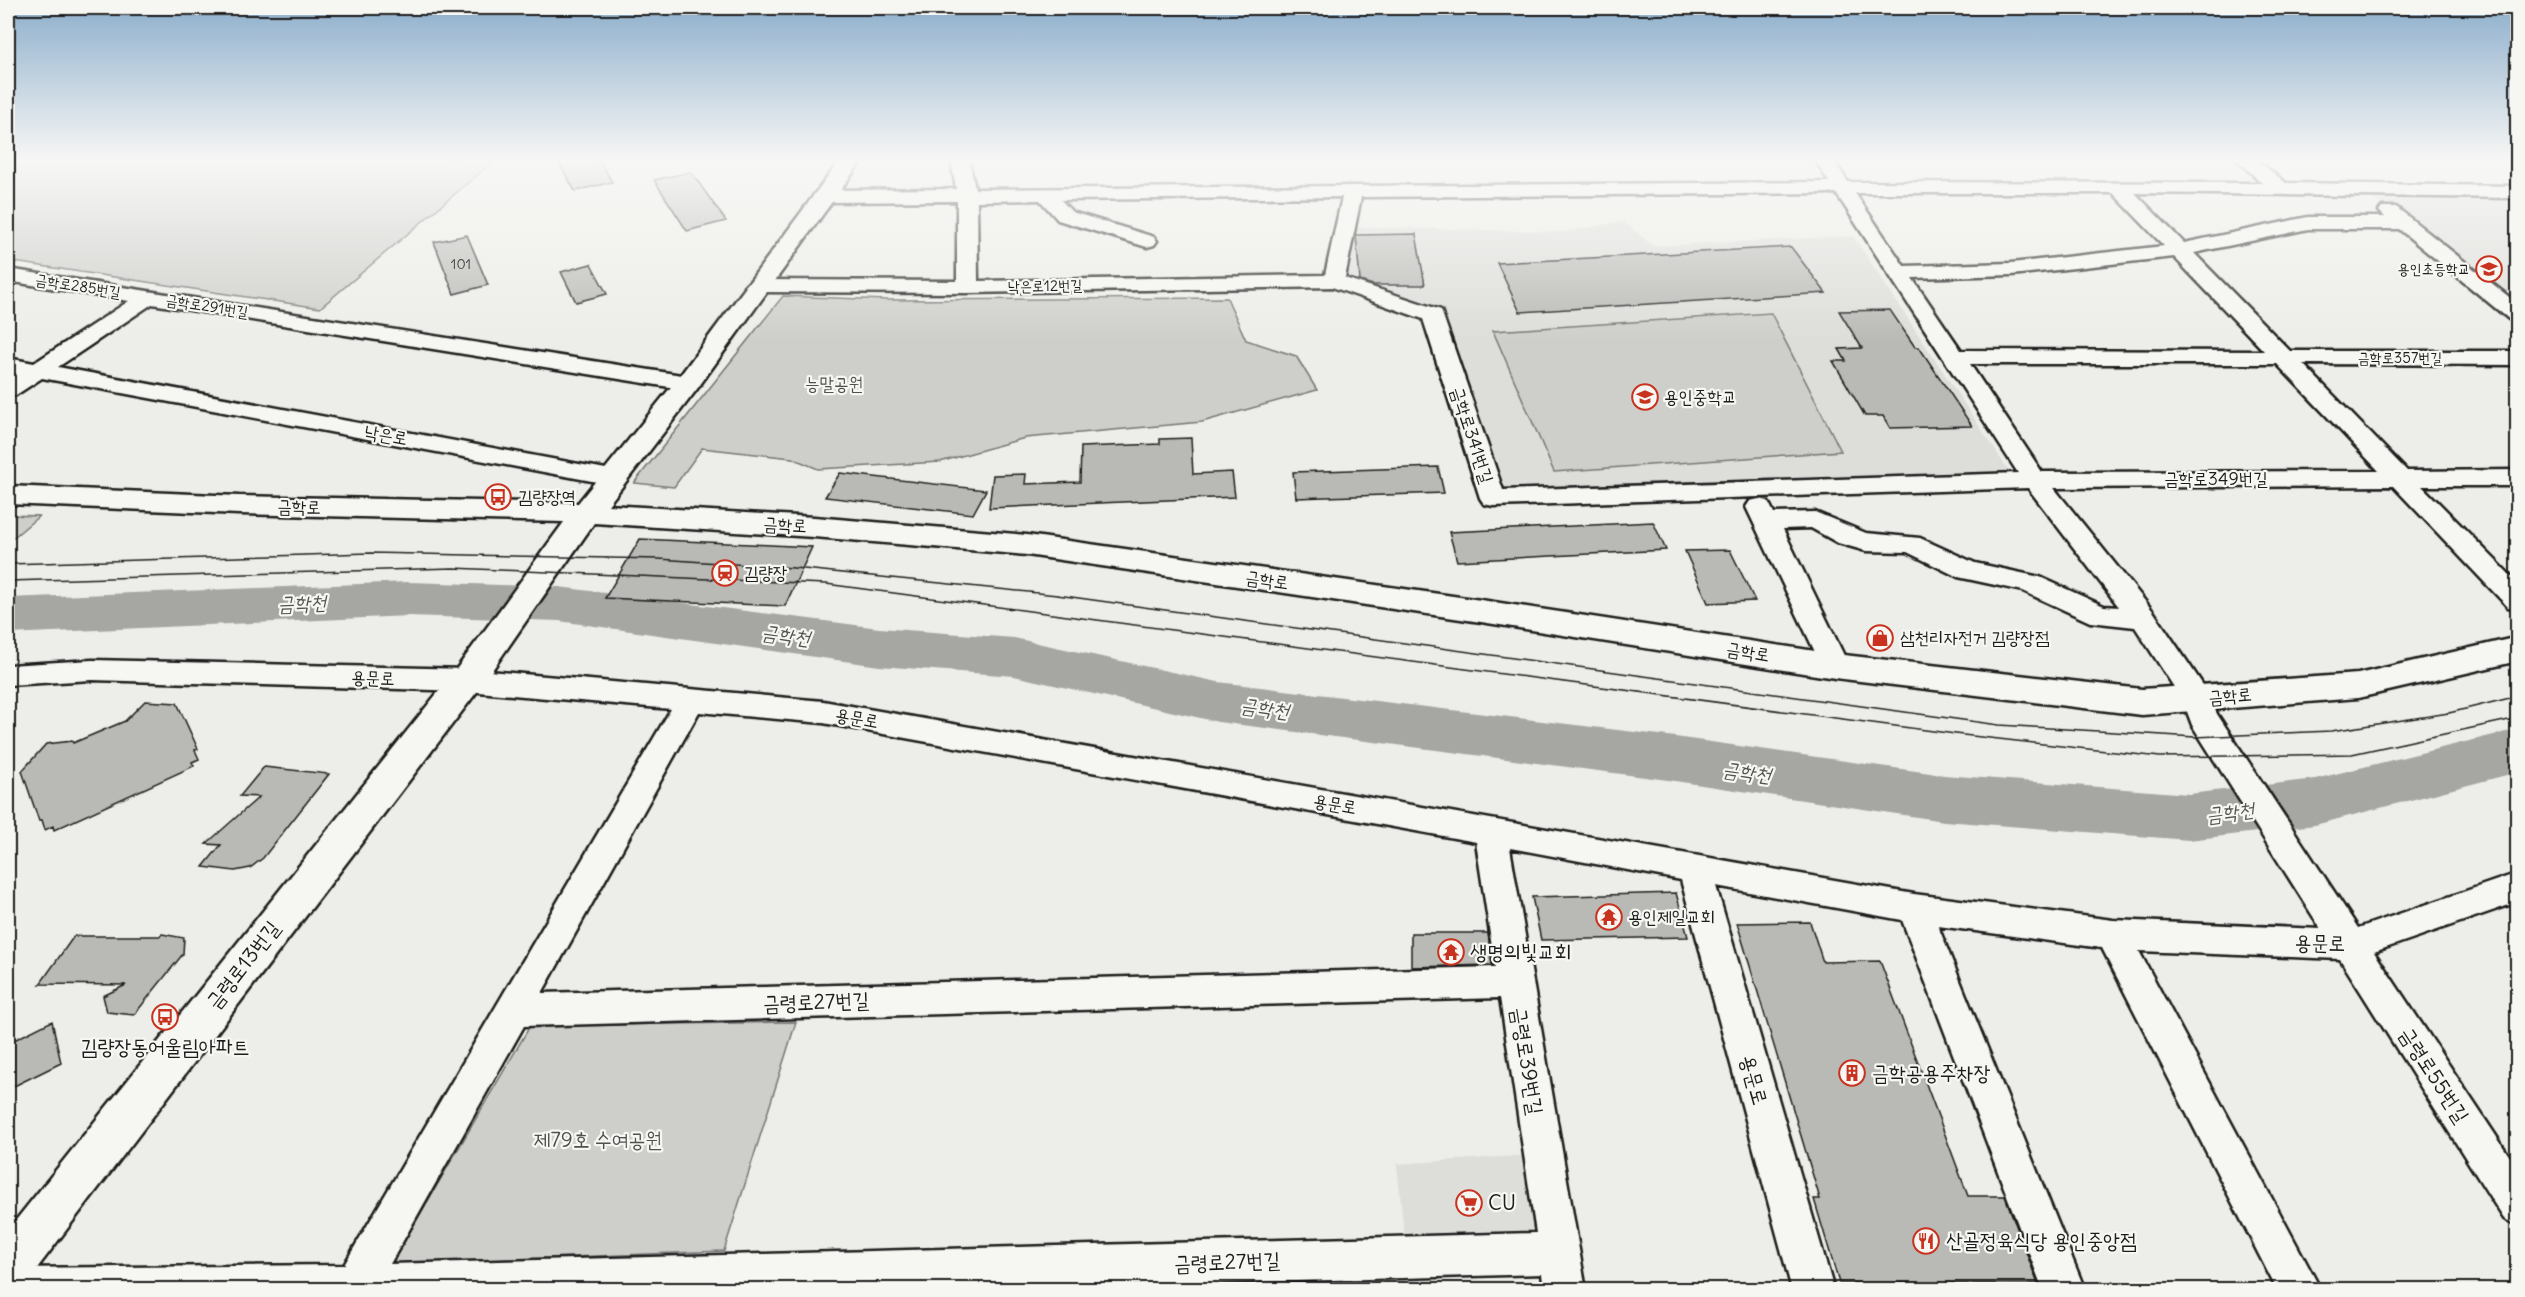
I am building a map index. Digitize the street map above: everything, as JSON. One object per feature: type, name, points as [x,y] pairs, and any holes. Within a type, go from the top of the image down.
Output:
[{"type":"main road","points":[[586,513],[688,382],[805,221]]},
{"type":"main road","name":"금학로","points":[[8,495],[239,505],[586,513],[814,527],[1027,546],[1481,611],[1835,666],[2200,708],[2358,686],[2517,649]]},
{"type":"main road","name":"금령로13번길","points":[[8,1267],[473,672],[586,513]]},
{"type":"street","points":[[967,221],[968,287]]},
{"type":"street","points":[[1080,221],[1146,241]]},
{"type":"street","points":[[1334,281],[1347,221]]},
{"type":"street","points":[[1864,221],[2035,480],[2143,618],[2200,708]]},
{"type":"street","points":[[2150,221],[2517,600]]},
{"type":"street","points":[[2401,221],[2517,315]]},
{"type":"street","points":[[1898,272],[2011,269],[2179,250],[2308,223],[2404,223]]},
{"type":"street","name":"금학로285번길","points":[[8,275],[148,297]]},
{"type":"street","name":"낙은로12번길","points":[[756,286],[968,287],[1334,281]]},
{"type":"street","name":"금학로341번길","points":[[1334,281],[1433,315],[1493,498],[1750,489]]},
{"type":"street","name":"금학로291번길","points":[[8,390],[148,297],[688,382]]},
{"type":"street","points":[[1953,357],[2282,357]]},
{"type":"street","name":"금학로357번길","points":[[2282,357],[2517,358]]},
{"type":"street","points":[[8,365],[36,371]]},
{"type":"street","name":"낙은로","points":[[36,371],[613,477]]},
{"type":"street","points":[[2398,478],[2517,478]]},
{"type":"street","name":"금학로349번길","points":[[1750,489],[2035,480],[2398,478]]},
{"type":"street","points":[[1750,489],[1835,666]]},
{"type":"street","points":[[1765,521],[1815,520],[1847,537],[1866,542],[1911,544],[1968,571],[2030,583],[2100,615],[2143,618]]},
{"type":"street","name":"용문로","points":[[8,675],[92,670],[473,672],[691,700],[823,712],[1914,908],[2113,935],[2351,945],[2466,907],[2517,887]]},
{"type":"street","points":[[354,1288],[691,700]]},
{"type":"street","name":"금령로55번길","points":[[2200,708],[2517,1205]]},
{"type":"street","name":"금령로39번길","points":[[1491,832],[1562,1272]]},
{"type":"street","name":"용문로","points":[[1695,870],[1813,1290]]},
{"type":"street","points":[[1914,908],[2064,1290]]},
{"type":"street","points":[[2113,935],[2300,1290]]},
{"type":"street","name":"금령로27번길","points":[[513,1010],[1515,982]]},
{"type":"street","name":"금령로27번길","points":[[8,1289],[354,1288],[1562,1272]]},
{"type":"shaded area","points":[[1623,221],[1653,246],[1853,236],[2009,471],[1505,488],[1442,314],[1343,279],[1352,227],[1566,232]]},
{"type":"shaded area","points":[[2401,221],[2517,221],[2517,315]]},
{"type":"shaded area","name":"CU","points":[[1530,1155],[1543,1246],[1405,1243],[1397,1164]]},
{"type":"green space","points":[[8,221],[423,221],[320,308],[8,261]]},
{"type":"green space","name":"능말공원","points":[[783,296],[887,300],[1227,298],[1246,340],[1296,356],[1317,390],[1202,422],[1025,438],[940,462],[818,469],[792,458],[702,448],[674,487],[634,483]]},
{"type":"green space","points":[[1771,313],[1841,451],[1554,472],[1493,331]]},
{"type":"green space","points":[[8,515],[39,516],[8,542]]},
{"type":"green space","name":"제79호 수여공원","points":[[796,1022],[724,1251],[391,1264],[530,1026]]},
{"type":"building","points":[[680,221],[726,221],[687,231]]},
{"type":"building","points":[[1416,234],[1425,285],[1373,285],[1360,281],[1356,235]]},
{"type":"building","points":[[467,235],[488,285],[454,294],[434,242]]},
{"type":"building","points":[[1791,247],[1826,293],[1520,312],[1497,263]]},
{"type":"building","points":[[591,264],[607,294],[576,302],[561,272]]},
{"type":"building","points":[[1890,310],[1915,347],[1919,347],[1972,426],[1890,428],[1883,416],[1865,416],[1833,361],[1846,361],[1839,349],[1862,348],[1839,311]]},
{"type":"building","points":[[1191,438],[1193,474],[1232,472],[1235,497],[989,508],[993,475],[1026,474],[1025,484],[1080,482],[1081,447],[1160,444],[1160,439]]},
{"type":"building","points":[[1438,467],[1444,493],[1296,498],[1293,472]]},
{"type":"building","points":[[840,473],[986,490],[973,514],[825,497]]},
{"type":"building","points":[[1653,522],[1666,550],[1457,561],[1449,532]]},
{"type":"building","points":[[640,539],[812,547],[785,606],[605,598]]},
{"type":"building","points":[[1730,550],[1755,601],[1708,603],[1685,551]]},
{"type":"building","points":[[145,701],[177,703],[198,749],[195,750],[199,759],[192,762],[194,766],[54,830],[53,826],[45,830],[42,820],[39,821],[22,771],[46,744],[72,741],[73,743],[125,721]]},
{"type":"building","points":[[264,767],[329,774],[263,858],[250,868],[235,871],[203,867],[221,845],[206,844],[259,797],[240,796]]},
{"type":"building","name":"용인제일교회","points":[[1676,893],[1688,937],[1541,940],[1532,897]]},
{"type":"building","name":"금학공용주차장","points":[[1810,922],[1823,962],[1880,961],[1968,1196],[2005,1196],[2038,1284],[1839,1283],[1814,1199],[1820,1199],[1737,923]]},
{"type":"building","name":"생명의빛교회","points":[[1411,933],[1488,933],[1492,965],[1411,967]]},
{"type":"building","points":[[162,934],[184,938],[183,954],[134,1015],[107,1012],[103,996],[126,985],[40,984],[74,936],[160,936]]},
{"type":"building","points":[[52,1021],[61,1063],[8,1089],[8,1043]]},
{"type":"waterway","name":"금학천","points":[[8,616],[409,599],[559,604],[879,647],[1014,657],[1218,702],[1668,758],[1944,798],[2189,817],[2315,802],[2518,750]]},
{"type":"tram line","points":[[8,564],[370,553],[659,559],[794,568],[1057,595],[1999,725],[2195,737],[2331,731],[2449,713],[2518,696]]},
{"type":"tram line","points":[[8,581],[453,568],[826,584],[1963,735],[2160,757],[2352,754],[2518,718]]},
{"type":"place","name":"용인초등학교","points":[[2489,269]]},
{"type":"place","name":"용인중학교","points":[[1645,397]]},
{"type":"place","name":"김량장역","points":[[498,497]]},
{"type":"place","name":"김량장","points":[[725,573]]},
{"type":"place","name":"삼천리자전거 김량장점","points":[[1880,638]]},
{"type":"place","name":"용인제일교회","points":[[1609,917]]},
{"type":"place","name":"생명의빛교회","points":[[1451,952]]},
{"type":"place","name":"김량장동어울림아파트","points":[[165,1017]]},
{"type":"place","name":"금학공용주차장","points":[[1852,1073]]},
{"type":"place","name":"CU","points":[[1469,1203]]},
{"type":"place","name":"산골정육식당 용인중앙점","points":[[1926,1241]]}]
